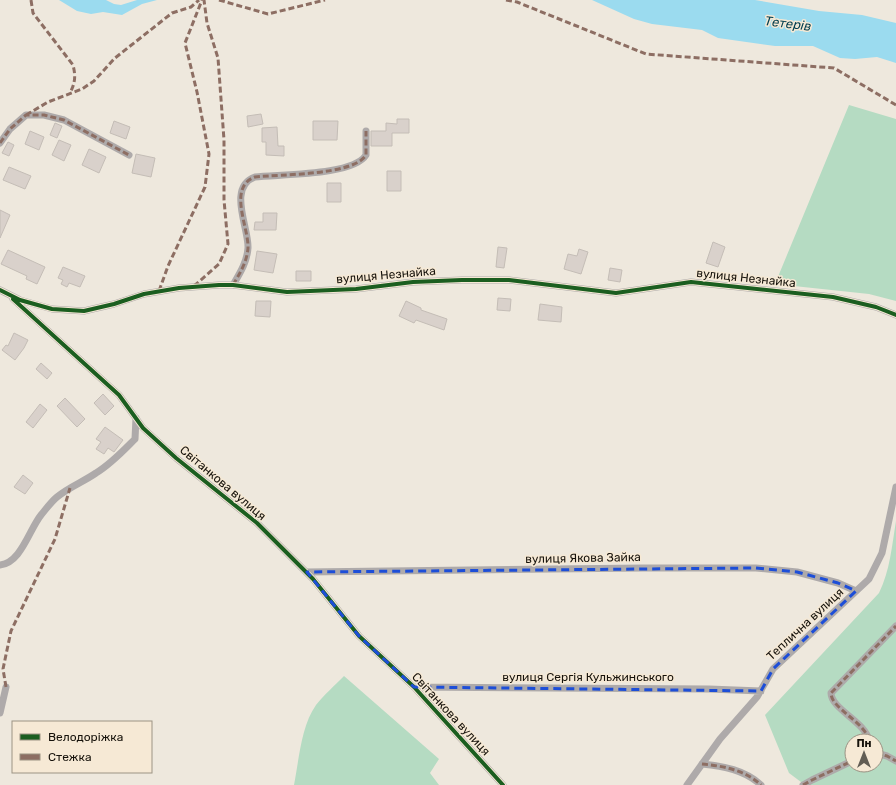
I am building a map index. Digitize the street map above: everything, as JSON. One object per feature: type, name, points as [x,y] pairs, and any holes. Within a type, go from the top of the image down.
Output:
[{"type":"street","points":[[0,143],[10,129],[26,115],[44,115],[64,120],[129,155]]},
{"type":"street","points":[[233,285],[241,271],[247,255],[248,240],[241,202],[242,190],[247,182],[255,178],[314,173],[356,164],[366,155],[366,131]]},
{"type":"street","name":"вулиця Незнайка","points":[[3,291],[20,300],[52,309],[84,311],[114,304],[144,294],[194,286],[233,285],[287,292],[356,289],[420,282],[509,280],[616,293],[674,284],[698,282],[833,297],[876,307],[896,315]]},
{"type":"street","name":"Світанкова вулиця","points":[[3,291],[119,395],[143,428],[176,458],[257,523],[307,572],[359,636],[414,687],[503,785]]},
{"type":"street","points":[[0,565],[15,558],[34,523],[51,502],[70,488],[97,473],[116,458],[135,439],[136,418]]},
{"type":"street","name":"Теплична вулиця","points":[[687,785],[720,739],[757,697],[773,669],[869,579],[882,553],[896,487]]},
{"type":"street","name":"вулиця Якова Зайка","points":[[307,572],[756,568],[797,572],[838,583],[856,591]]},
{"type":"street","points":[[866,733],[833,701],[832,693],[834,689],[896,626]]},
{"type":"street","points":[[0,713],[6,687]]},
{"type":"street","name":"вулиця Сергія Кульжинського","points":[[414,687],[709,689],[761,691]]},
{"type":"street","points":[[884,755],[896,759]]},
{"type":"street","points":[[702,764],[729,768],[746,775],[761,785]]},
{"type":"street","points":[[804,785],[844,765]]},
{"type":"highlighted area","points":[[756,568],[797,572],[838,583],[856,591],[773,669],[761,691],[414,687],[359,636],[307,572]]},
{"type":"green space","points":[[849,105],[896,119],[896,301],[869,294],[775,284]]},
{"type":"green space","points":[[896,521],[896,785],[805,785],[789,773],[765,715],[879,593],[886,576]]},
{"type":"green space","points":[[344,676],[439,759],[430,773],[439,785],[294,785],[301,744],[311,713],[319,701]]},
{"type":"water","points":[[59,0],[106,0],[114,4],[121,5],[137,0],[157,0],[142,4],[122,15],[103,12],[91,14],[77,11]]},
{"type":"water","name":"Тетерів","points":[[592,0],[755,0],[819,11],[862,15],[896,23],[896,63],[877,57],[855,59],[840,58],[813,46],[775,46],[718,38],[702,30],[652,24],[634,19]]},
{"type":"building","points":[[261,114],[263,124],[248,127],[247,116]]},
{"type":"building","points":[[397,119],[409,119],[409,133],[392,133],[392,146],[371,146],[371,131],[386,131],[386,123],[397,124]]},
{"type":"building","points":[[114,121],[130,127],[126,139],[110,133]]},
{"type":"building","points":[[313,121],[338,121],[337,140],[313,140]]},
{"type":"building","points":[[55,123],[62,126],[57,138],[50,135]]},
{"type":"building","points":[[277,127],[278,146],[284,146],[284,156],[266,155],[266,142],[262,142],[262,128]]},
{"type":"building","points":[[30,131],[44,137],[39,150],[25,144]]},
{"type":"building","points":[[59,140],[71,145],[64,161],[52,155]]},
{"type":"building","points":[[8,142],[14,145],[9,156],[2,153]]},
{"type":"building","points":[[89,149],[106,157],[99,173],[82,165]]},
{"type":"building","points":[[136,154],[155,158],[151,177],[132,173]]},
{"type":"building","points":[[9,167],[31,176],[25,189],[3,180]]},
{"type":"building","points":[[387,171],[401,171],[401,191],[387,191]]},
{"type":"building","points":[[327,183],[341,183],[341,202],[327,202]]},
{"type":"building","points":[[0,210],[10,215],[0,238]]},
{"type":"building","points":[[263,213],[277,213],[276,230],[254,230],[255,222],[263,222]]},
{"type":"building","points":[[713,242],[725,247],[718,267],[706,263]]},
{"type":"building","points":[[498,247],[507,248],[504,268],[496,267]]},
{"type":"building","points":[[579,249],[588,252],[581,274],[564,269],[568,254],[577,256]]},
{"type":"building","points":[[8,250],[45,267],[37,284],[26,279],[27,276],[1,264]]},
{"type":"building","points":[[257,251],[277,254],[273,273],[254,270]]},
{"type":"building","points":[[63,267],[85,276],[80,287],[69,283],[67,287],[61,284],[63,280],[58,278]]},
{"type":"building","points":[[610,268],[622,270],[620,282],[608,280]]},
{"type":"building","points":[[296,271],[311,271],[311,281],[296,281]]},
{"type":"building","points":[[498,298],[511,299],[510,311],[497,310]]},
{"type":"building","points":[[256,301],[271,301],[270,317],[255,316]]},
{"type":"building","points":[[406,301],[421,308],[421,310],[447,319],[444,330],[416,320],[414,323],[399,316]]},
{"type":"building","points":[[540,304],[562,307],[561,322],[538,320]]},
{"type":"building","points":[[14,333],[28,340],[15,360],[2,350],[6,345],[8,346]]},
{"type":"building","points":[[41,363],[52,373],[47,379],[36,369]]},
{"type":"building","points":[[103,394],[114,406],[105,415],[94,403]]},
{"type":"building","points":[[65,398],[85,419],[77,427],[57,406]]},
{"type":"building","points":[[40,404],[47,410],[33,428],[26,422]]},
{"type":"building","points":[[105,427],[123,440],[114,452],[108,448],[104,454],[96,449],[101,442],[96,439]]},
{"type":"building","points":[[23,475],[33,483],[25,494],[14,487]]},
{"type":"marked path","points":[[31,0],[33,13],[73,65],[74,80],[70,93]]},
{"type":"marked path","points":[[26,115],[48,102],[82,89],[94,81],[115,58],[172,13],[191,7],[199,0]]},
{"type":"marked path","points":[[159,291],[168,266],[205,187],[209,154],[197,92],[185,43],[202,0]]},
{"type":"marked path","points":[[194,286],[219,264],[228,244],[224,200],[224,140],[218,58],[207,23],[204,0]]},
{"type":"marked path","points":[[219,0],[268,14],[325,0]]},
{"type":"marked path","points":[[506,0],[517,2],[646,54],[834,68],[896,105]]},
{"type":"marked path","points":[[0,143],[10,129],[26,115],[44,115],[64,120],[129,155]]},
{"type":"marked path","points":[[233,285],[243,267],[248,248],[241,209],[242,190],[247,182],[255,177],[315,173],[347,167],[358,162],[366,155],[366,131]]},
{"type":"marked path","points":[[6,687],[3,669],[11,631],[55,539],[70,488]]},
{"type":"marked path","points":[[866,733],[837,705],[831,693],[896,626]]},
{"type":"marked path","points":[[884,755],[896,761]]},
{"type":"marked path","points":[[702,764],[718,766],[741,772],[761,785]]},
{"type":"marked path","points":[[803,785],[844,765]]},
{"type":"cycle path","points":[[0,290],[20,300],[52,309],[84,311],[114,304],[144,294],[179,288],[219,285],[233,285],[287,292],[356,289],[413,282],[509,280],[616,293],[691,282],[833,297],[876,307],[896,315]]},
{"type":"cycle path","points":[[13,299],[119,395],[143,428],[176,458],[257,523],[313,579],[359,636],[414,687],[503,785]]}]
